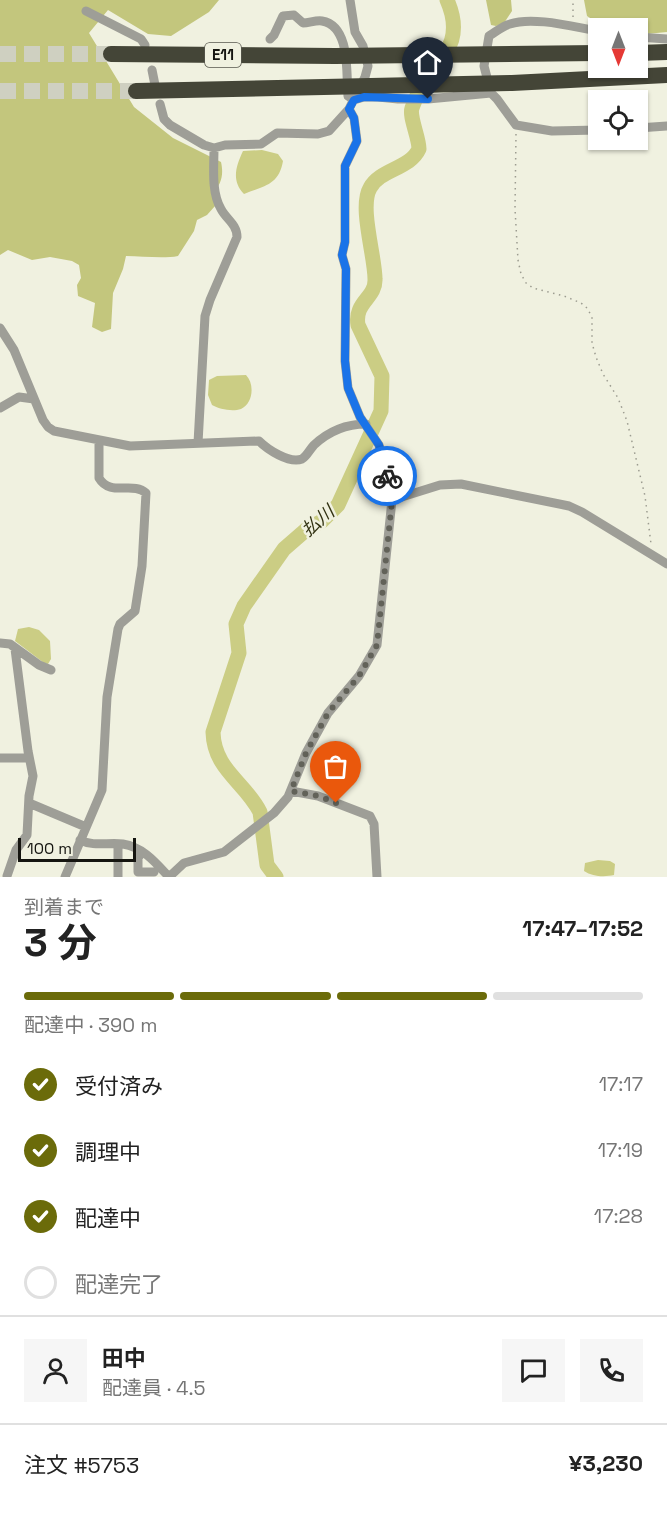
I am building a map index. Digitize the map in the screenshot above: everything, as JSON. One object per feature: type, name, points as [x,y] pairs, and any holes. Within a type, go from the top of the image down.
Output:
[{"type":"highway","points":[[648,52],[667,52]]},
{"type":"highway","name":"E11","points":[[111,54],[335,56],[588,53]]},
{"type":"highway","name":"E11","points":[[136,91],[512,83],[667,75]]},
{"type":"street","points":[[160,104],[164,119],[170,125],[204,145],[214,148],[225,145],[261,144],[277,134],[318,134],[329,131],[351,105],[368,66],[363,46],[355,32],[351,0]]},
{"type":"street","points":[[86,11],[141,39],[145,45]]},
{"type":"street","points":[[80,840],[89,844],[124,844],[152,858],[169,877],[184,863],[224,852],[279,809],[291,791],[306,753],[328,713],[359,676],[377,645],[392,501],[388,494],[386,468],[379,445],[354,405],[348,388],[345,361],[346,269],[342,255],[345,242],[345,166],[357,141],[348,96],[344,44],[341,34],[332,25],[319,20],[303,23],[294,15],[282,16],[270,39]]},
{"type":"street","points":[[588,29],[538,22],[507,24],[489,36],[484,66],[490,93],[516,125],[552,131],[588,130]]},
{"type":"street","points":[[648,38],[667,39]]},
{"type":"street","points":[[152,70],[155,85]]},
{"type":"street","points":[[351,105],[364,97],[428,99],[490,93]]},
{"type":"street","points":[[648,127],[667,126]]},
{"type":"street","points":[[198,443],[205,316],[237,237],[235,227],[220,209],[216,195],[213,174],[214,148]]},
{"type":"street","points":[[0,328],[14,350],[48,427],[60,433],[130,446],[259,441],[270,452],[297,460],[302,459],[316,443],[335,430],[349,424],[366,424]]},
{"type":"street","points":[[0,408],[19,397],[34,399]]},
{"type":"street","points":[[65,877],[102,790],[107,697],[118,629],[136,607],[147,497],[140,489],[108,487],[101,482],[99,478],[99,441]]},
{"type":"street","points":[[392,501],[449,484],[461,484],[548,501],[582,512],[667,564]]},
{"type":"street","points":[[0,643],[10,645],[45,669],[51,670]]},
{"type":"street","points":[[7,876],[16,850],[27,835],[33,776],[15,649]]},
{"type":"street","points":[[0,758],[29,758]]},
{"type":"street","points":[[291,791],[318,796],[370,816],[374,824],[377,877]]},
{"type":"street","points":[[29,803],[86,827]]},
{"type":"street","points":[[118,844],[118,877]]},
{"type":"street","points":[[142,852],[138,858],[138,871],[141,875],[154,872]]},
{"type":"path","points":[[573,0],[573,26]]},
{"type":"path","points":[[516,125],[515,209],[521,274],[526,283],[533,288],[580,303],[587,308],[592,317],[592,343],[596,357],[627,422],[645,496],[652,554]]},
{"type":"shaded area","points":[[0,0],[219,0],[209,12],[171,36],[148,34],[108,10],[89,33],[134,107],[173,138],[221,162],[222,171],[220,183],[213,195],[215,206],[207,215],[197,220],[194,231],[178,256],[126,256],[113,293],[111,329],[102,332],[92,327],[95,303],[78,296],[77,285],[81,278],[79,265],[72,261],[50,257],[32,260],[8,250],[0,255]]},
{"type":"shaded area","points":[[486,0],[511,0],[512,11],[504,23],[491,25]]},
{"type":"shaded area","points":[[584,0],[667,0],[667,32],[648,34],[648,18],[591,18],[587,16]]},
{"type":"shaded area","points":[[262,150],[278,154],[283,161],[281,169],[270,184],[244,194],[236,179],[240,157],[243,151]]},
{"type":"shaded area","points":[[246,375],[252,388],[245,406],[241,409],[230,410],[212,405],[208,395],[209,380],[217,376]]},
{"type":"shaded area","points":[[29,627],[39,630],[50,641],[51,659],[48,664],[15,641],[18,629]]},
{"type":"shaded area","points":[[598,860],[615,864],[614,875],[599,876],[584,871],[585,863]]},
{"type":"waterway","name":"払川","points":[[276,877],[267,865],[260,812],[224,766],[215,745],[213,732],[239,653],[236,624],[244,606],[284,549],[307,529],[322,521],[338,505],[381,411],[382,376],[358,325],[359,311],[372,291],[375,279],[367,219],[367,196],[375,182],[409,161],[419,149],[411,112],[418,93],[450,45],[453,18],[447,0]]},
{"type":"tunnel","points":[[0,54],[111,54]]},
{"type":"tunnel","points":[[0,91],[136,91]]},
{"type":"way so far","points":[[336,803],[318,796],[291,791],[306,753],[328,713],[359,676],[377,645],[392,501],[388,494],[387,476]]},
{"type":"route","points":[[387,476],[379,445],[354,405],[348,388],[345,361],[346,269],[342,255],[345,242],[345,166],[357,141],[354,118],[349,109],[354,100],[364,97],[428,99]]}]
